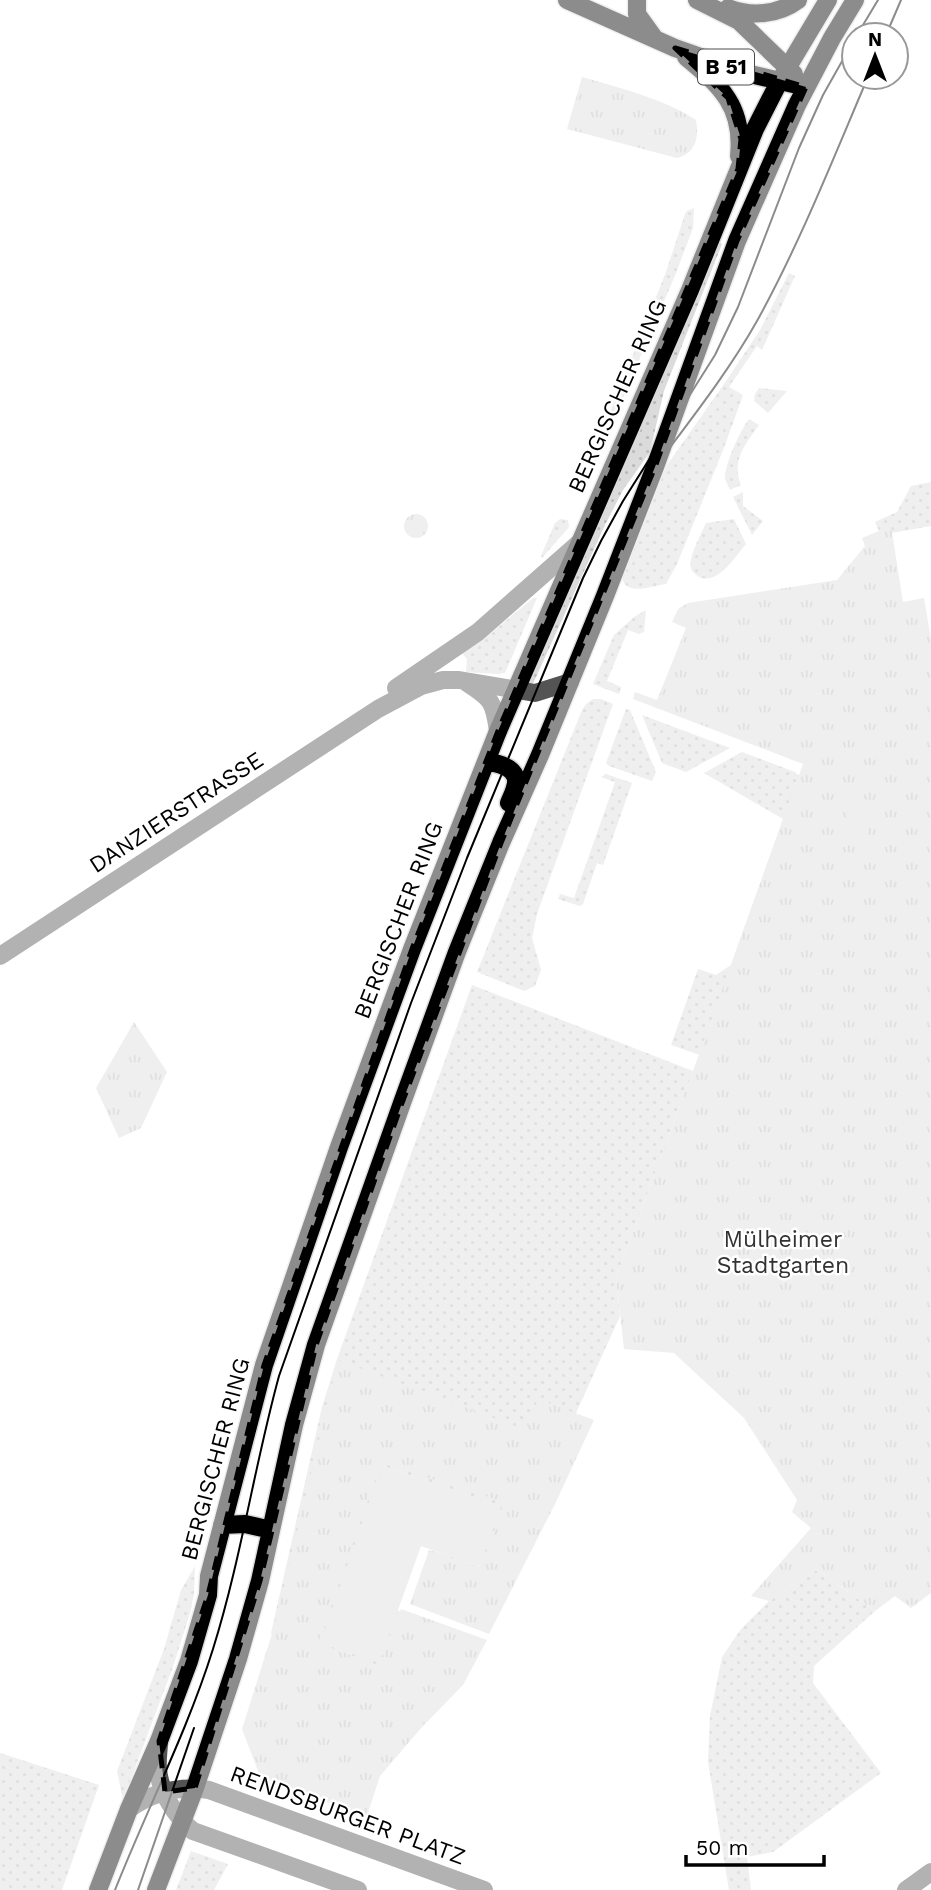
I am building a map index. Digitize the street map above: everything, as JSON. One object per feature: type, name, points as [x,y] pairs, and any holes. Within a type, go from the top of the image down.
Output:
[{"type":"main road","name":"B 51","points":[[567,0],[588,6],[675,48],[746,73],[783,74]]},
{"type":"main road","points":[[638,0],[637,14],[656,40]]},
{"type":"main road","name":"B 51","points":[[697,0],[739,20],[783,74],[806,87]]},
{"type":"main road","points":[[706,0],[738,12],[761,14],[779,10],[798,0]]},
{"type":"main road","name":"BERGISCHER RING","points":[[98,1890],[159,1741],[196,1635],[208,1595],[209,1576],[237,1463],[268,1352],[403,974],[498,731],[691,290],[755,129],[783,74],[828,0]]},
{"type":"main road","points":[[156,1890],[195,1788],[238,1659],[260,1581],[294,1425],[316,1345],[401,1103],[500,843],[540,755],[655,467],[737,241],[806,87],[855,0]]},
{"type":"main road","points":[[675,48],[728,99],[741,139],[738,169]]},
{"type":"main road","points":[[486,762],[505,766],[516,779],[501,822],[500,843]]},
{"type":"main road","points":[[222,1525],[245,1524],[271,1530]]},
{"type":"street","name":"DANZIERSTRASSE","points":[[378,709],[391,691],[478,632],[579,542]]},
{"type":"street","name":"DANZIERSTRASSE","points":[[0,956],[378,709],[421,686],[443,680],[464,681],[535,693],[570,682]]},
{"type":"street","points":[[464,681],[483,693],[495,707],[498,731]]},
{"type":"street","points":[[159,1741],[158,1769],[165,1792],[182,1822],[193,1831],[358,1890]]},
{"type":"street","points":[[129,1809],[148,1796],[195,1788]]},
{"type":"street","name":"RENDSBURGER PLATZ","points":[[195,1788],[209,1790],[484,1890]]},
{"type":"street","points":[[906,1890],[931,1872]]},
{"type":"highlighted area","points":[[675,48],[806,87],[737,241],[655,467],[501,843],[402,1103],[316,1345],[260,1581],[195,1788],[165,1792],[159,1741],[208,1595],[264,1365],[412,949],[498,731],[738,169],[741,139],[728,98]]},
{"type":"green space","points":[[582,77],[655,100],[696,120],[697,133],[692,149],[677,158],[567,129]]},
{"type":"green space","points":[[694,208],[693,228],[676,273],[592,471],[603,430],[666,272],[685,214]]},
{"type":"green space","points":[[719,242],[722,244],[664,391],[650,452],[623,490],[605,525],[532,686],[529,682]]},
{"type":"green space","points":[[789,273],[795,276],[762,350],[757,346],[729,387],[743,395],[677,564],[666,584],[640,589],[628,587],[622,577],[665,468],[760,330]]},
{"type":"green space","points":[[759,388],[787,391],[768,413],[754,401]]},
{"type":"green space","points":[[749,419],[759,425],[741,453],[738,476],[741,485],[730,490],[725,479],[727,465],[737,439]]},
{"type":"green space","points":[[931,482],[931,526],[891,533],[891,527],[879,531],[875,522],[897,512],[911,486]]},
{"type":"green space","points":[[743,492],[743,506],[763,521],[752,535],[733,497]]},
{"type":"green space","points":[[416,514],[425,517],[428,526],[425,535],[416,538],[407,535],[404,526],[407,517]]},
{"type":"green space","points":[[560,519],[568,520],[569,527],[542,558],[555,523]]},
{"type":"green space","points":[[734,519],[746,544],[717,575],[702,578],[695,574],[692,571],[691,559],[706,523]]},
{"type":"green space","name":"Mülheimer Stadtgarten","points":[[891,526],[903,602],[924,598],[931,639],[931,1593],[911,1608],[895,1596],[875,1611],[817,1570],[769,1601],[751,1596],[811,1528],[792,1512],[797,1500],[744,1418],[674,1353],[624,1349],[616,1278],[803,764],[633,699],[635,692],[657,700],[686,628],[672,622],[678,609],[688,603],[837,580],[865,546],[862,538]]},
{"type":"green space","points":[[533,598],[537,598],[505,673],[466,672],[467,659],[462,653],[484,639]]},
{"type":"green space","points":[[646,610],[644,632],[639,634],[628,630],[607,681],[621,687],[619,694],[593,684],[614,635]]},
{"type":"green space","points":[[593,699],[613,704],[537,914],[532,938],[541,970],[535,986],[524,991],[477,972],[582,710]]},
{"type":"green space","points":[[626,709],[630,710],[656,772],[652,781],[606,763]]},
{"type":"green space","points":[[642,715],[730,748],[686,772],[662,763]]},
{"type":"green space","points":[[742,752],[795,772],[803,779],[714,1060],[671,1045],[698,969],[716,975],[731,965],[783,819],[704,773]]},
{"type":"green space","points":[[606,774],[632,783],[603,865],[597,863],[580,906],[558,899],[560,894],[574,898],[615,782],[601,777]]},
{"type":"green space","points":[[852,796],[875,802],[863,849],[839,843]]},
{"type":"green space","points":[[472,985],[693,1071],[616,1278],[620,1316],[567,1433],[468,1622],[414,1602],[432,1550],[479,1567],[500,1508],[383,1466],[379,1662],[397,1610],[461,1634],[423,1702],[275,1641],[271,1633],[322,1407]]},
{"type":"green space","points":[[134,1022],[167,1072],[141,1128],[119,1138],[96,1088]]},
{"type":"green space","points":[[338,1360],[526,1430],[538,1399],[594,1420],[489,1634],[410,1604],[429,1550],[480,1568],[505,1502],[381,1463],[318,1643],[380,1666],[401,1609],[487,1640],[463,1685],[380,1776],[367,1816],[261,1779],[242,1729],[276,1621]]},
{"type":"green space","points":[[383,1466],[501,1508],[479,1567],[421,1546],[379,1663],[320,1642]]},
{"type":"green space","points":[[195,1566],[190,1613],[173,1667],[123,1800],[117,1771],[164,1649],[181,1590]]},
{"type":"green space","points":[[817,1570],[875,1611],[814,1666],[813,1683],[881,1773],[773,1852],[747,1857],[751,1890],[729,1890],[708,1762],[710,1716],[722,1657],[741,1629],[769,1601]]},
{"type":"green space","points":[[0,1753],[99,1785],[62,1890],[0,1890]]},
{"type":"green space","points":[[191,1851],[228,1864],[214,1890],[176,1890]]},
{"type":"tram line","points":[[865,21],[878,0]]},
{"type":"tram line","points":[[892,21],[901,0]]},
{"type":"tram line","points":[[115,1890],[203,1680],[232,1582],[279,1376],[411,1003],[467,858],[583,578],[623,501],[715,355],[738,307],[799,148],[840,65]]},
{"type":"tram line","points":[[662,458],[724,374],[757,321],[802,231],[862,91]]},
{"type":"tram line","points":[[138,1890],[194,1728]]}]
